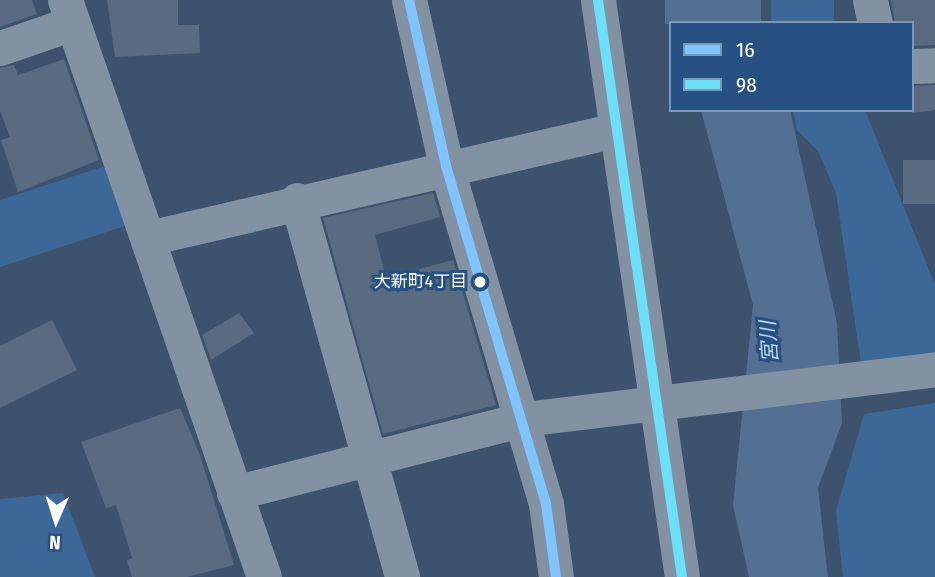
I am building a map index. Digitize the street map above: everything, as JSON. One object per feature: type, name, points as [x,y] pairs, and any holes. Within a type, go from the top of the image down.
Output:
[{"type":"street","points":[[409,0],[446,166],[524,419],[546,504],[556,577]]},
{"type":"street","points":[[598,0],[649,375],[666,399],[682,577]]},
{"type":"street","points":[[870,0],[875,21]]},
{"type":"street","points":[[0,48],[69,11],[264,577]]},
{"type":"street","points":[[914,66],[935,65]]},
{"type":"street","points":[[148,238],[297,200],[615,130]]},
{"type":"street","points":[[297,200],[402,577]]},
{"type":"street","points":[[234,493],[524,419],[666,399],[935,369]]},
{"type":"shaded area","points":[[771,0],[834,0],[834,21],[771,21]]},
{"type":"shaded area","points":[[793,112],[866,112],[935,285],[935,356],[861,364],[836,193],[818,151],[797,130]]},
{"type":"shaded area","points":[[105,166],[128,225],[0,267],[0,200]]},
{"type":"shaded area","points":[[935,403],[935,577],[843,577],[836,511],[864,414]]},
{"type":"shaded area","points":[[63,493],[95,577],[0,577],[0,499]]},
{"type":"water","points":[[665,0],[761,0],[761,21],[669,21],[669,24],[665,24]]},
{"type":"water","name":"宮川","points":[[702,112],[790,112],[837,323],[842,423],[818,488],[828,577],[749,577],[733,505],[753,305]]},
{"type":"building","points":[[0,0],[32,0],[37,14],[0,27]]},
{"type":"building","points":[[107,0],[178,0],[178,25],[199,25],[200,53],[115,57]]},
{"type":"building","points":[[891,0],[935,0],[935,45],[914,46],[914,21],[895,21]]},
{"type":"building","points":[[64,59],[99,160],[18,192],[1,140],[10,137],[0,111],[0,68],[14,65],[18,75]]},
{"type":"building","points":[[935,85],[935,110],[912,113],[914,86]]},
{"type":"building","points":[[903,160],[935,160],[935,204],[903,204]]},
{"type":"building","points":[[433,193],[440,217],[375,235],[386,278],[453,260],[496,405],[383,434],[323,218]]},
{"type":"building","points":[[239,313],[254,333],[211,360],[202,335]]},
{"type":"building","points":[[52,320],[77,370],[0,408],[0,346]]},
{"type":"building","points":[[180,408],[200,455],[234,565],[187,577],[132,577],[127,561],[132,558],[116,505],[106,508],[81,442]]},
{"type":"transit line","name":"16","points":[[409,0],[446,166],[546,504],[556,577]]},
{"type":"transit line","name":"98","points":[[598,0],[682,577]]},
{"type":"place","name":"大新町4丁目","points":[[480,282]]}]
